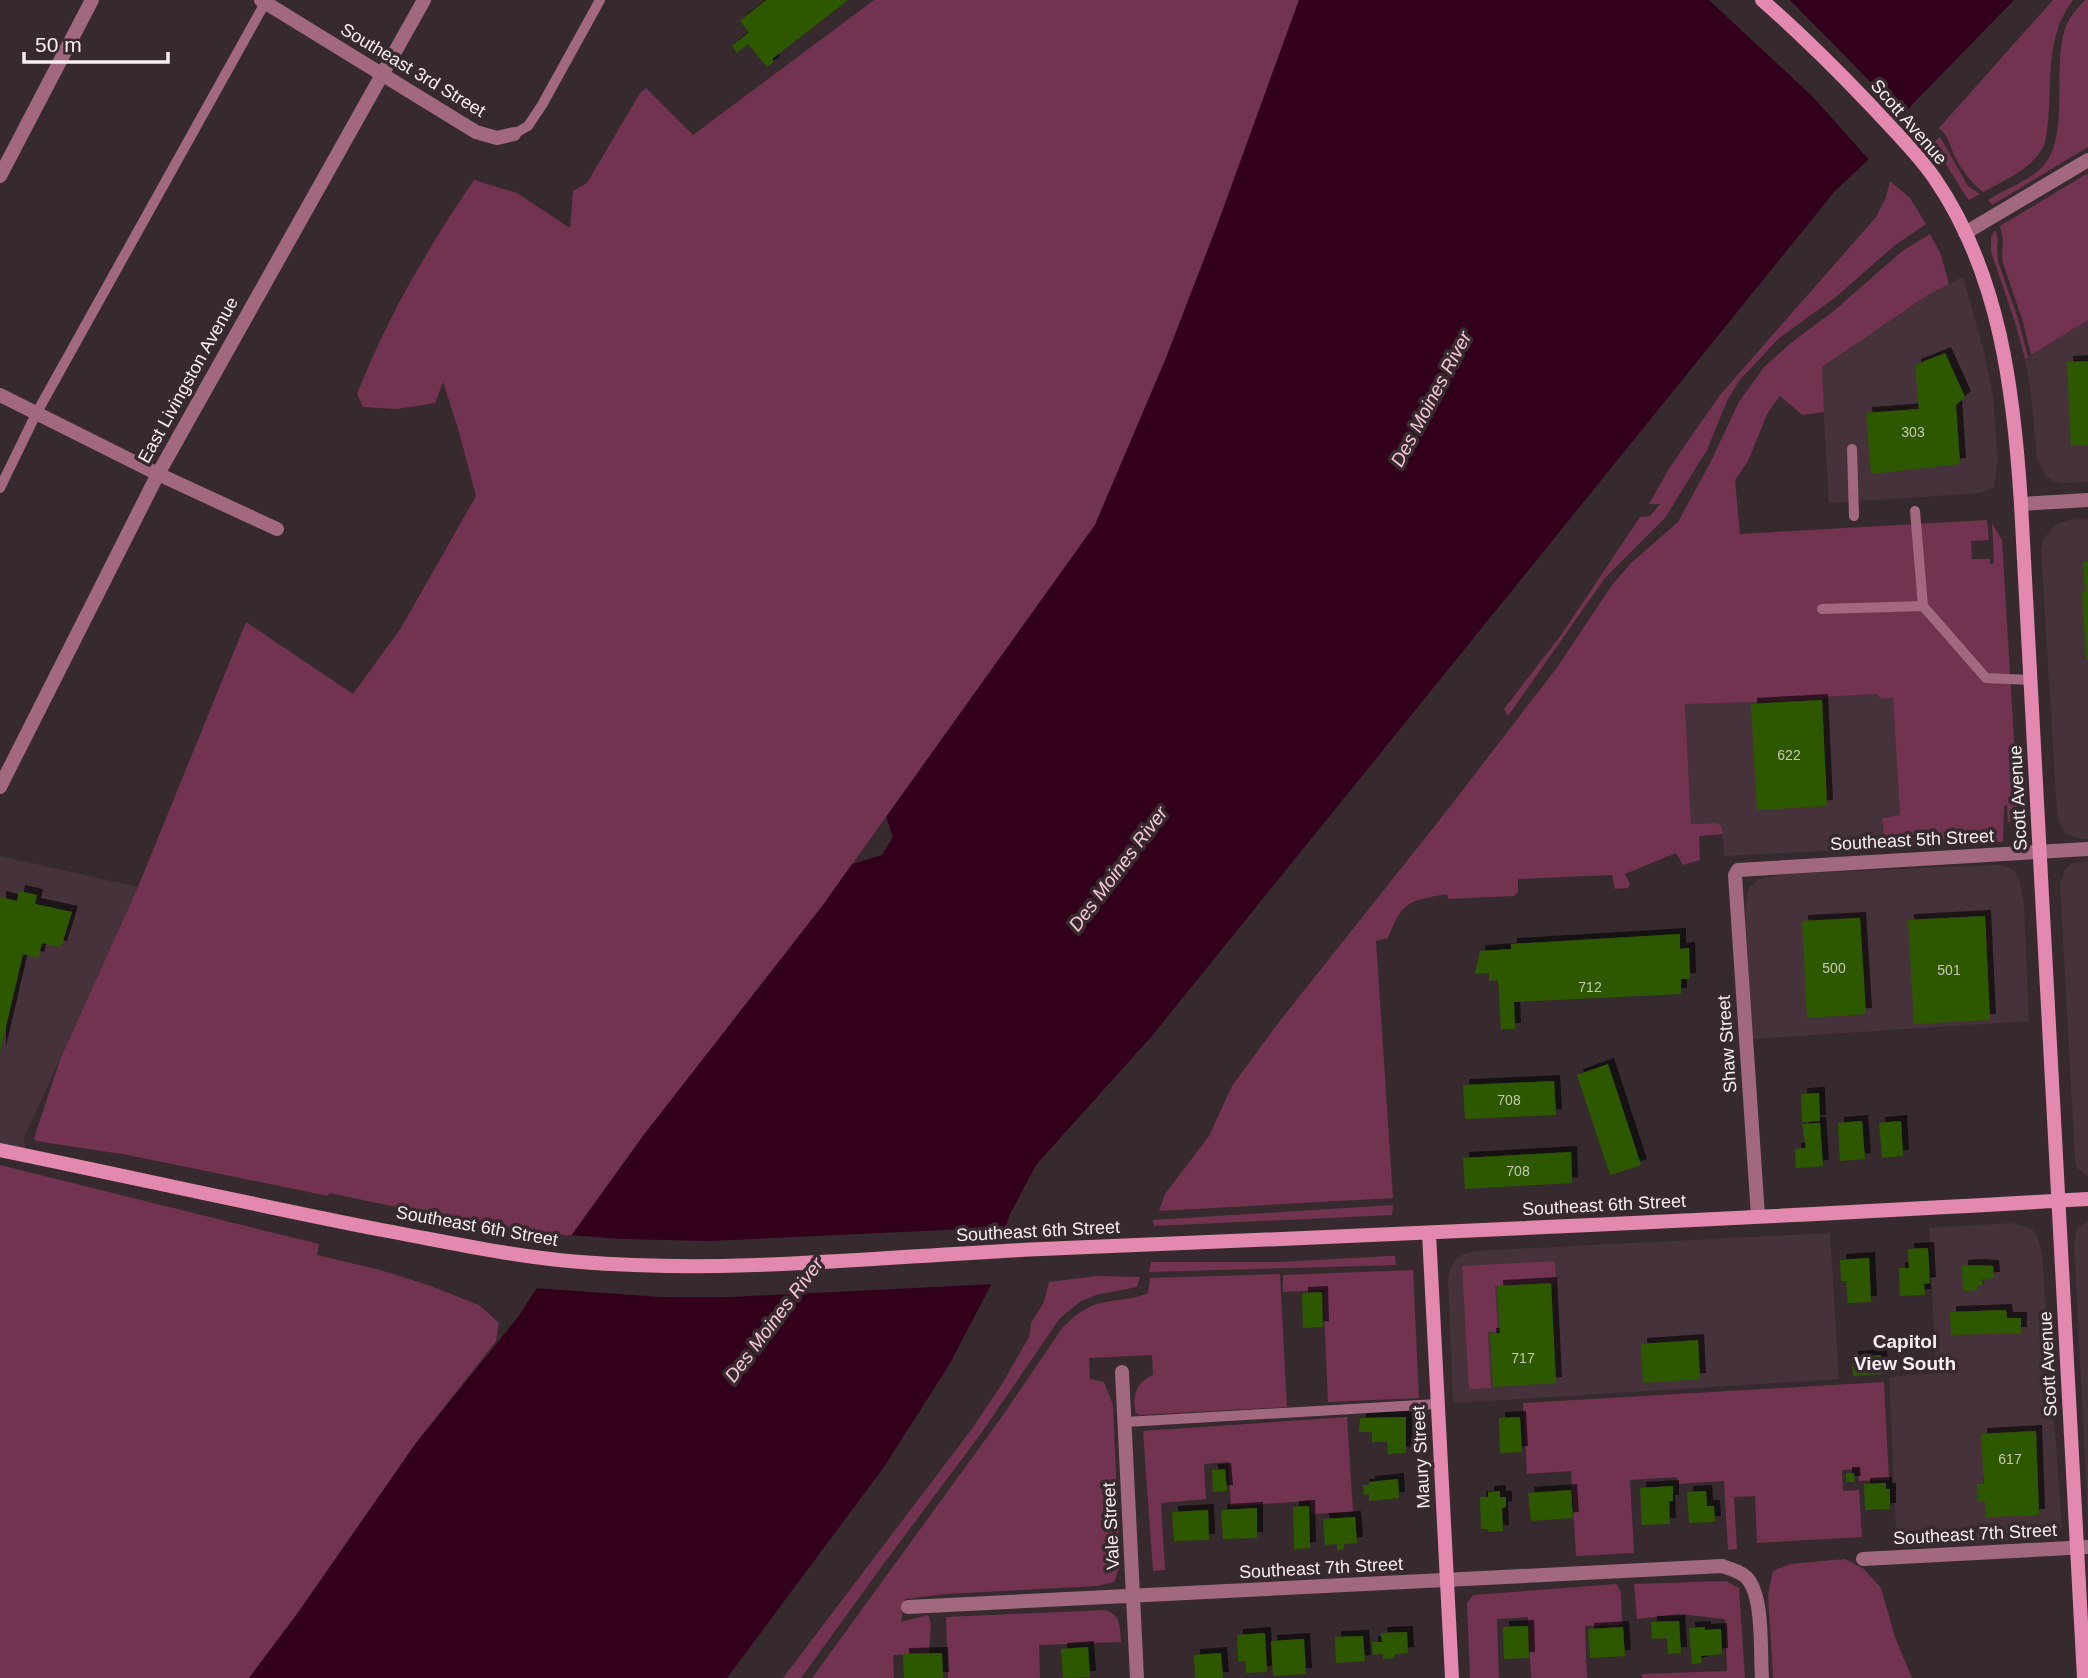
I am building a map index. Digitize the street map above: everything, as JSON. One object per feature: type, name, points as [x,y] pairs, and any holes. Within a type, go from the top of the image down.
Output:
[{"type":"main road","name":"Scott Avenue","points":[[1762,0],[1855,89],[1918,156],[1936,181],[1965,233],[1984,283],[2004,356],[2016,430],[2021,504],[2058,1200],[2082,1548],[2084,1678]]},
{"type":"main road","name":"Southeast 6th Street","points":[[0,1150],[324,1219],[502,1253],[575,1262],[643,1266],[770,1265],[1059,1248],[1429,1233],[2088,1199]]},
{"type":"main road","name":"Maury Street","points":[[1429,1233],[1452,1678]]},
{"type":"street","points":[[0,176],[93,0]]},
{"type":"street","name":"East Livingston Avenue","points":[[0,787],[158,474],[424,0]]},
{"type":"street","name":"Southeast 3rd Street","points":[[263,1],[476,132],[497,138],[514,134]]},
{"type":"street","points":[[1965,233],[2088,160]]},
{"type":"street","points":[[0,396],[277,529]]},
{"type":"street","points":[[2021,504],[2088,500]]},
{"type":"street","name":"Southeast 5th Street","points":[[1738,870],[2088,849]]},
{"type":"street","name":"Shaw Street","points":[[1738,870],[1735,875],[1758,1216]]},
{"type":"street","name":"Vale Street","points":[[1122,1372],[1137,1678]]},
{"type":"street","name":"Southeast 7th Street","points":[[1863,1559],[2082,1548]]},
{"type":"street","name":"Southeast 7th Street","points":[[908,1607],[1722,1566],[1746,1577],[1757,1598],[1762,1678]]},
{"type":"lane","points":[[514,134],[528,126],[542,106],[600,0]]},
{"type":"lane","points":[[0,488],[36,414],[263,1]]},
{"type":"lane","points":[[1852,449],[1854,516]]},
{"type":"lane","points":[[1915,512],[1923,606],[1986,678],[2031,680]]},
{"type":"lane","points":[[1822,609],[1923,606]]},
{"type":"lane","points":[[1125,1422],[1437,1404]]},
{"type":"shaded area","points":[[874,0],[1299,0],[1166,358],[1095,525],[823,905],[643,1136],[571,1236],[468,1222],[128,1155],[36,1141],[34,1138],[61,1057],[138,887],[246,622],[353,694],[401,628],[476,496],[443,382],[435,403],[397,409],[363,407],[357,394],[382,337],[410,284],[474,180],[517,193],[570,228],[573,191],[587,183],[640,93],[646,88],[693,135]]},
{"type":"shaded area","points":[[2053,0],[2073,0],[2063,16],[2053,51],[2045,143],[2027,166],[1983,192],[1964,172],[1939,128]]},
{"type":"shaded area","points":[[2085,0],[2088,0],[2088,147],[1992,205],[1988,200],[2032,175],[2044,165],[2052,151],[2059,118],[2062,42],[2068,22]]},
{"type":"shaded area","points":[[1940,137],[1968,186],[1980,194],[1969,200],[1965,195],[1933,143]]},
{"type":"shaded area","points":[[2088,173],[2088,320],[2031,355],[2002,260],[2003,238],[2000,226]]},
{"type":"shaded area","points":[[1890,181],[1910,198],[1926,224],[1894,246],[1837,296],[1778,339],[1739,381],[1727,401],[1707,450],[1665,518],[1605,578],[1508,716],[1504,709],[1561,635],[1640,517],[1650,516],[1660,504],[1649,504],[1670,467],[1720,395],[1876,217]]},
{"type":"shaded area","points":[[1995,230],[1998,239],[1998,261],[2018,319],[2028,357],[2025,359],[1991,252],[1991,237]]},
{"type":"shaded area","points":[[1930,234],[1941,255],[1949,284],[1929,294],[1822,367],[1824,412],[1802,415],[1780,396],[1768,412],[1748,461],[1735,480],[1740,534],[1987,520],[1989,540],[1971,541],[1972,559],[1990,559],[1990,564],[1994,563],[1992,523],[2002,540],[2018,806],[2017,820],[2008,822],[2007,805],[2004,806],[2003,842],[1898,847],[1885,841],[1882,818],[1900,815],[1893,698],[1881,699],[1877,694],[1822,697],[1822,700],[1685,704],[1691,824],[1717,823],[1722,827],[1723,834],[1699,836],[1700,860],[1683,865],[1676,853],[1625,874],[1630,884],[1628,888],[1615,889],[1612,875],[1518,879],[1518,892],[1514,896],[1448,899],[1447,894],[1424,898],[1403,909],[1388,938],[1376,941],[1393,1198],[1159,1211],[1165,1194],[1209,1136],[1232,1086],[1279,1022],[1558,666],[1612,585],[1631,563],[1678,522],[1739,402],[1764,367],[1901,252]]},
{"type":"shaded area","points":[[1963,277],[1984,352],[1993,397],[1998,461],[1994,487],[1981,493],[1829,503],[1821,368],[1929,293]]},
{"type":"shaded area","points":[[2088,320],[2088,482],[2062,483],[2045,475],[2037,458],[2025,359]]},
{"type":"shaded area","points":[[2088,518],[2088,839],[2082,839],[2066,834],[2057,812],[2041,550],[2043,540],[2054,525]]},
{"type":"shaded area","points":[[1878,694],[1893,698],[1900,816],[1884,817],[1892,846],[1898,847],[1724,856],[1722,827],[1717,823],[1691,824],[1685,704],[1821,700],[1821,697]]},
{"type":"shaded area","points":[[0,856],[138,887],[24,1138],[26,1155],[0,1150]]},
{"type":"shaded area","points":[[2088,861],[2088,1176],[2077,1168],[2075,1158],[2060,884],[2065,869],[2073,863]]},
{"type":"shaded area","points":[[1996,865],[2014,870],[2020,882],[2024,907],[2029,1021],[1752,1039],[1745,908],[1749,887],[1759,879],[1785,874]]},
{"type":"shaded area","points":[[0,1165],[319,1244],[317,1255],[428,1285],[479,1305],[499,1323],[496,1341],[416,1443],[249,1678],[0,1678]]},
{"type":"shaded area","points":[[1393,1205],[1392,1215],[1154,1226],[1153,1220]]},
{"type":"shaded area","points":[[2088,1220],[2088,1519],[2074,1241],[2077,1229]]},
{"type":"shaded area","points":[[2013,1223],[2032,1229],[2038,1238],[2042,1254],[2062,1527],[2048,1538],[1897,1548],[1889,1377],[1936,1373],[1929,1228]]},
{"type":"shaded area","points":[[1830,1233],[1839,1379],[1453,1403],[1448,1279],[1450,1268],[1463,1254],[1475,1251]]},
{"type":"shaded area","points":[[1395,1256],[1396,1265],[1149,1272],[1151,1262],[1279,1262]]},
{"type":"shaded area","points":[[1555,1261],[1556,1282],[1495,1286],[1498,1332],[1488,1332],[1491,1388],[1469,1389],[1462,1266]]},
{"type":"shaded area","points":[[1413,1270],[1419,1398],[1328,1402],[1323,1290],[1283,1292],[1283,1275]]},
{"type":"shaded area","points":[[1280,1274],[1287,1407],[1140,1415],[1136,1413],[1135,1396],[1139,1385],[1153,1375],[1152,1355],[1089,1358],[1090,1379],[1104,1382],[1113,1405],[1120,1566],[1114,1582],[1097,1586],[946,1594],[905,1599],[901,1622],[928,1615],[931,1624],[929,1653],[893,1655],[894,1678],[812,1678],[1001,1418],[1063,1327],[1074,1317],[1108,1301],[1148,1293],[1150,1278]]},
{"type":"shaded area","points":[[1096,1276],[1140,1277],[1137,1287],[1096,1295],[1081,1301],[1060,1318],[982,1432],[801,1678],[783,1678],[971,1430],[1002,1384],[1029,1337],[1031,1323],[1044,1302],[1049,1282]]},
{"type":"shaded area","points":[[1884,1382],[1889,1480],[1859,1481],[1858,1469],[1842,1470],[1843,1491],[1859,1490],[1862,1537],[1757,1543],[1755,1496],[1734,1497],[1737,1549],[1728,1550],[1724,1481],[1678,1484],[1677,1477],[1630,1480],[1634,1553],[1576,1556],[1571,1471],[1527,1474],[1523,1403]]},
{"type":"shaded area","points":[[1347,1417],[1353,1512],[1311,1514],[1310,1501],[1231,1506],[1228,1462],[1204,1464],[1206,1499],[1161,1503],[1165,1570],[1153,1571],[1143,1431]]},
{"type":"shaded area","points":[[1845,1559],[1864,1569],[1881,1588],[1895,1637],[1912,1678],[1773,1678],[1768,1594],[1773,1571],[1790,1564]]},
{"type":"shaded area","points":[[1726,1581],[1739,1588],[1745,1678],[1642,1678],[1642,1674],[1727,1671],[1725,1619],[1679,1614],[1637,1619],[1634,1584]]},
{"type":"shaded area","points":[[1617,1584],[1621,1593],[1622,1625],[1585,1626],[1587,1678],[1531,1678],[1528,1617],[1497,1619],[1499,1678],[1470,1678],[1467,1603],[1473,1595]]},
{"type":"shaded area","points":[[1105,1610],[1117,1618],[1121,1642],[1039,1645],[1040,1678],[948,1678],[946,1617]]},
{"type":"water","name":"Des Moines River","points":[[1299,0],[2014,0],[1903,114],[1869,159],[1835,191],[1151,1037],[1036,1165],[1009,1216],[991,1285],[949,1365],[884,1467],[727,1678],[249,1678],[416,1443],[518,1317],[571,1236],[643,1136],[852,864],[882,855],[893,837],[886,817],[1095,525],[1166,358]]},
{"type":"pier","points":[[1709,0],[1790,0],[1905,117],[1871,162],[1813,97]]},
{"type":"pier","points":[[1010,1227],[995,1284],[729,1297],[661,1297],[533,1288],[568,1235],[709,1241]]},
{"type":"building","points":[[766,0],[848,0],[772,59],[774,62],[767,67],[748,44],[737,53],[732,46],[749,32],[740,21]]},
{"type":"building","points":[[1945,353],[1965,397],[1956,405],[1960,464],[1871,474],[1866,413],[1919,409],[1915,365]]},
{"type":"building","points":[[2088,361],[2088,445],[2071,446],[2067,362]]},
{"type":"building","points":[[2088,561],[2086,659],[2082,592],[2085,592],[2083,562]]},
{"type":"building","points":[[1822,700],[1827,806],[1757,810],[1751,704]]},
{"type":"building","points":[[19,891],[37,895],[35,904],[72,912],[61,947],[42,943],[38,958],[23,954],[0,1052],[0,897],[17,901]]},
{"type":"building","points":[[1985,916],[1990,1020],[1914,1024],[1908,920]]},
{"type":"building","points":[[1860,918],[1866,1014],[1807,1018],[1802,921]]},
{"type":"building","points":[[1680,934],[1680,949],[1689,948],[1690,979],[1681,979],[1681,994],[1514,1002],[1515,1029],[1501,1029],[1498,980],[1489,981],[1489,973],[1475,974],[1480,951],[1511,949],[1511,944]]},
{"type":"building","points":[[1608,1064],[1641,1165],[1610,1175],[1577,1075]]},
{"type":"building","points":[[1554,1081],[1556,1115],[1465,1119],[1463,1085]]},
{"type":"building","points":[[1819,1093],[1820,1121],[1802,1122],[1801,1094]]},
{"type":"building","points":[[1862,1121],[1865,1159],[1840,1161],[1838,1123]]},
{"type":"building","points":[[1901,1121],[1903,1156],[1882,1158],[1879,1123]]},
{"type":"building","points":[[1820,1123],[1823,1166],[1796,1168],[1795,1149],[1806,1148],[1802,1124]]},
{"type":"building","points":[[1571,1152],[1572,1183],[1465,1189],[1463,1158]]},
{"type":"building","points":[[1928,1248],[1930,1283],[1924,1284],[1925,1295],[1900,1296],[1899,1268],[1909,1268],[1908,1249]]},
{"type":"building","points":[[1869,1258],[1871,1302],[1848,1303],[1846,1281],[1841,1281],[1840,1260]]},
{"type":"building","points":[[1962,1266],[1993,1266],[1994,1278],[1982,1279],[1983,1285],[1977,1285],[1978,1290],[1963,1291]]},
{"type":"building","points":[[1551,1283],[1556,1383],[1493,1387],[1490,1334],[1500,1333],[1497,1286]]},
{"type":"building","points":[[1322,1292],[1323,1327],[1303,1328],[1302,1293]]},
{"type":"building","points":[[2006,1310],[2007,1318],[2021,1318],[2021,1333],[1951,1335],[1950,1312]]},
{"type":"building","points":[[1698,1340],[1700,1379],[1643,1383],[1641,1344]]},
{"type":"building","points":[[1881,1355],[1882,1374],[1853,1376],[1852,1357]]},
{"type":"building","points":[[1406,1417],[1406,1453],[1388,1454],[1387,1442],[1372,1442],[1372,1432],[1359,1432],[1360,1418]]},
{"type":"building","points":[[1520,1417],[1522,1452],[1500,1453],[1499,1418]]},
{"type":"building","points":[[2036,1431],[2039,1515],[1986,1517],[1985,1501],[1978,1501],[1977,1484],[1984,1484],[1981,1434]]},
{"type":"building","points":[[1225,1469],[1227,1491],[1213,1492],[1212,1470]]},
{"type":"building","points":[[1846,1473],[1854,1473],[1855,1482],[1846,1482]]},
{"type":"building","points":[[1398,1479],[1399,1498],[1369,1501],[1369,1494],[1364,1495],[1363,1485],[1369,1485],[1369,1482]]},
{"type":"building","points":[[1886,1483],[1886,1489],[1890,1489],[1890,1509],[1865,1510],[1864,1484]]},
{"type":"building","points":[[1673,1486],[1673,1501],[1669,1501],[1670,1524],[1642,1525],[1640,1488]]},
{"type":"building","points":[[1571,1490],[1573,1518],[1531,1521],[1528,1493]]},
{"type":"building","points":[[1500,1491],[1500,1497],[1506,1497],[1506,1507],[1502,1508],[1503,1531],[1488,1532],[1488,1529],[1481,1529],[1480,1497],[1488,1497],[1488,1492]]},
{"type":"building","points":[[1706,1491],[1707,1506],[1714,1506],[1715,1522],[1689,1523],[1687,1492]]},
{"type":"building","points":[[1309,1506],[1310,1548],[1294,1549],[1293,1507]]},
{"type":"building","points":[[1257,1508],[1257,1538],[1223,1539],[1221,1510]]},
{"type":"building","points":[[1208,1510],[1209,1540],[1174,1541],[1172,1512]]},
{"type":"building","points":[[1355,1517],[1357,1543],[1344,1544],[1344,1549],[1337,1550],[1337,1544],[1325,1545],[1323,1519]]},
{"type":"building","points":[[1679,1621],[1681,1653],[1668,1654],[1667,1638],[1652,1639],[1651,1622]]},
{"type":"building","points":[[1528,1626],[1529,1658],[1504,1659],[1503,1627]]},
{"type":"building","points":[[1623,1627],[1625,1656],[1590,1658],[1588,1629]]},
{"type":"building","points":[[1705,1627],[1705,1630],[1721,1629],[1722,1654],[1701,1656],[1702,1663],[1692,1664],[1689,1628]]},
{"type":"building","points":[[1407,1632],[1408,1653],[1383,1659],[1383,1654],[1373,1655],[1372,1642],[1382,1642],[1381,1633]]},
{"type":"building","points":[[1265,1633],[1267,1672],[1246,1673],[1246,1661],[1238,1661],[1237,1635]]},
{"type":"building","points":[[1363,1636],[1365,1661],[1336,1663],[1335,1637]]},
{"type":"building","points":[[1304,1639],[1306,1674],[1273,1676],[1271,1641]]},
{"type":"building","points":[[1088,1647],[1090,1677],[1063,1678],[1061,1649]]},
{"type":"building","points":[[942,1653],[943,1678],[904,1678],[903,1654]]},
{"type":"building","points":[[1221,1653],[1223,1678],[1195,1678],[1194,1655]]},
{"type":"district","name":"Capitol View South","points":[[1905,1352]]}]
